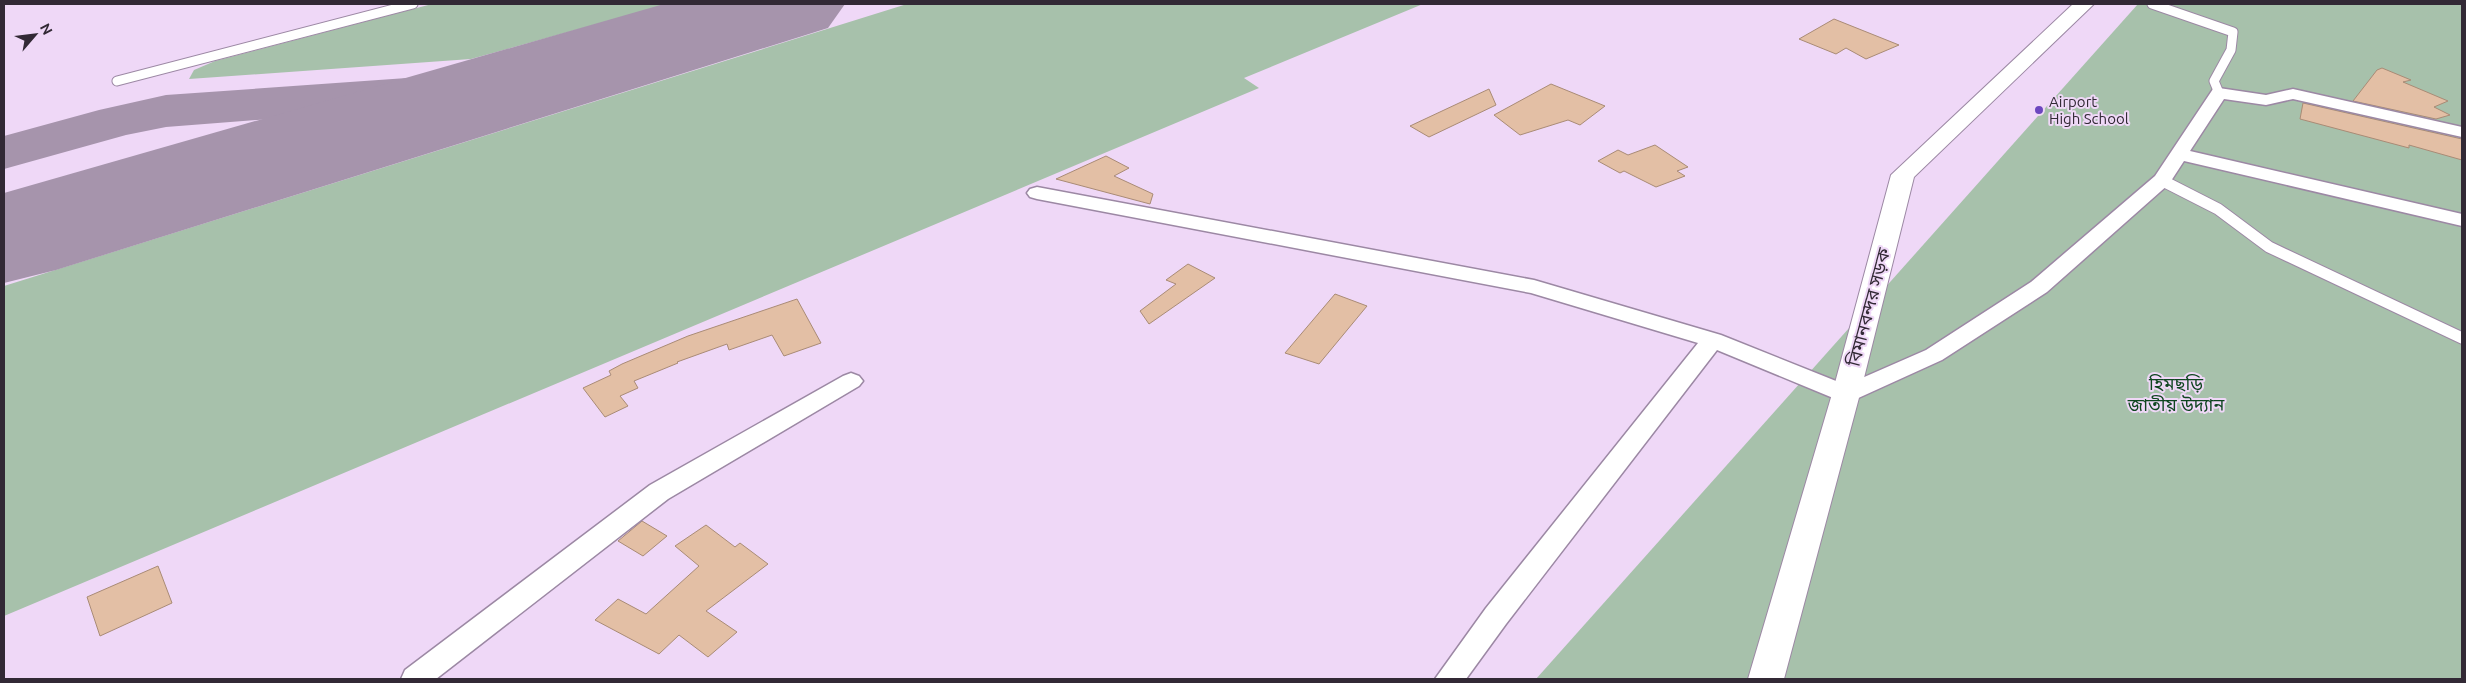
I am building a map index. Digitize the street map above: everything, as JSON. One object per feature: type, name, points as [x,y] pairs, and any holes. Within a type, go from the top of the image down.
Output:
[{"type":"street","name":"বিমানবন্দর সড়ক","points":[[1766,679],[1846,394],[1903,175],[2084,4]]},
{"type":"street","points":[[1037,193],[1534,287],[1714,340],[1846,394],[1934,355],[2039,287],[2162,180],[2219,93],[2266,100],[2292,94],[2462,132]]},
{"type":"street","points":[[2179,154],[2462,220]]},
{"type":"street","points":[[1450,679],[1502,608],[1714,340]]},
{"type":"street","points":[[415,679],[659,492],[851,381]]},
{"type":"lane","points":[[117,81],[413,4]]},
{"type":"lane","points":[[2152,4],[2233,32],[2231,50],[2214,81],[2219,93]]},
{"type":"lane","points":[[2162,180],[2218,209],[2269,248],[2462,338]]},
{"type":"green space","points":[[432,4],[669,4],[471,59],[189,79],[194,70],[215,61]]},
{"type":"green space","points":[[907,4],[1423,4],[1244,78],[1259,88],[4,616],[4,286]]},
{"type":"green space","name":"হিমছড়ি জাতীয় উদ্যান","points":[[2138,4],[2462,4],[2462,679],[1536,679]]},
{"type":"building","points":[[1834,19],[1899,45],[1866,59],[1846,48],[1836,54],[1799,39]]},
{"type":"building","points":[[2382,68],[2411,80],[2403,82],[2448,101],[2434,107],[2450,115],[2436,119],[2353,101],[2377,70]]},
{"type":"building","points":[[1551,84],[1605,106],[1580,125],[1568,120],[1520,135],[1494,115]]},
{"type":"building","points":[[1489,89],[1496,105],[1429,137],[1410,126]]},
{"type":"building","points":[[2303,103],[2462,139],[2462,160],[2409,145],[2409,148],[2300,119]]},
{"type":"building","points":[[1655,145],[1688,167],[1677,171],[1685,176],[1656,187],[1624,171],[1620,173],[1598,161],[1618,150],[1628,155]]},
{"type":"building","points":[[1106,156],[1129,168],[1114,176],[1153,194],[1150,204],[1056,179]]},
{"type":"building","points":[[1188,264],[1215,278],[1149,324],[1140,311],[1176,284],[1166,280]]},
{"type":"building","points":[[1335,294],[1367,306],[1319,364],[1285,353]]},
{"type":"building","points":[[797,299],[821,343],[784,356],[772,335],[729,350],[727,344],[677,362],[634,381],[638,388],[620,396],[628,406],[605,417],[583,388],[611,375],[609,371],[622,364],[688,336]]},
{"type":"building","points":[[642,521],[667,536],[643,556],[618,541]]},
{"type":"building","points":[[706,525],[735,547],[740,543],[768,564],[706,611],[737,632],[708,657],[679,635],[659,654],[595,620],[618,599],[646,614],[699,566],[675,546]]},
{"type":"building","points":[[158,566],[172,603],[100,636],[87,597]]},
{"type":"taxiway","points":[[4,153],[117,121],[166,111],[478,88],[550,75]]},
{"type":"taxiway","points":[[4,264],[33,250],[90,217],[120,204]]},
{"type":"runway","points":[[4,239],[788,4]]},
{"type":"place","name":"Airport High School","points":[[2039,110]]}]
